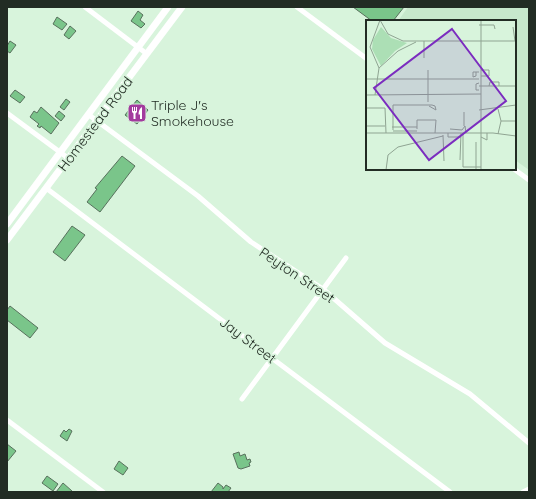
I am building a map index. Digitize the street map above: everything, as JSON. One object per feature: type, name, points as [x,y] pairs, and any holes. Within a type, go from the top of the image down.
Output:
[{"type":"main road","name":"Homestead Road","points":[[7,224],[168,7]]},
{"type":"main road","name":"Homestead Road","points":[[7,240],[182,7]]},
{"type":"street","points":[[85,7],[147,54]]},
{"type":"street","points":[[296,7],[366,58]]},
{"type":"street","points":[[7,113],[68,158]]},
{"type":"street","name":"Peyton Street","points":[[89,114],[198,196],[251,242],[323,289],[385,343],[470,394],[529,443]]},
{"type":"street","points":[[515,170],[529,180]]},
{"type":"street","name":"Jay Street","points":[[46,188],[450,492]]},
{"type":"street","points":[[242,399],[346,258]]},
{"type":"street","points":[[7,420],[103,492]]},
{"type":"street","points":[[523,492],[529,489]]},
{"type":"shaded area","points":[[408,7],[529,7],[529,170],[516,161],[516,20],[399,20]]},
{"type":"building","points":[[353,7],[404,7],[394,20],[371,20]]},
{"type":"building","points":[[138,11],[143,15],[140,20],[145,24],[141,28],[131,21]]},
{"type":"building","points":[[57,17],[67,24],[62,30],[53,24]]},
{"type":"building","points":[[70,26],[76,31],[69,39],[64,35]]},
{"type":"building","points":[[10,41],[16,45],[10,53],[7,51],[7,46]]},
{"type":"building","points":[[15,90],[25,97],[20,103],[10,96]]},
{"type":"building","points":[[66,99],[70,102],[64,110],[60,107]]},
{"type":"building","name":"Triple J's Smokehouse","points":[[137,100],[148,110],[137,124],[125,115]]},
{"type":"building","points":[[41,107],[59,123],[51,134],[41,126],[40,128],[37,126],[39,124],[30,117],[34,111],[37,113]]},
{"type":"building","points":[[59,111],[65,116],[61,121],[55,116]]},
{"type":"building","points":[[122,156],[135,166],[100,212],[87,202],[97,189],[95,188]]},
{"type":"building","points":[[72,226],[85,235],[65,261],[53,252]]},
{"type":"building","points":[[10,306],[38,328],[30,338],[7,320],[7,310]]},
{"type":"building","points":[[69,429],[72,431],[67,441],[60,436],[64,430],[66,432]]},
{"type":"building","points":[[7,444],[16,451],[7,462]]},
{"type":"building","points":[[239,452],[240,456],[245,454],[247,460],[250,459],[250,466],[241,469],[238,468],[233,454]]},
{"type":"building","points":[[119,461],[128,468],[123,475],[114,469]]},
{"type":"building","points":[[47,476],[58,484],[53,491],[42,483]]},
{"type":"building","points":[[63,483],[72,491],[71,492],[56,492]]},
{"type":"building","points":[[218,483],[223,487],[223,489],[226,485],[231,488],[228,492],[211,492]]},
{"type":"place","name":"Triple J's Smokehouse","points":[[137,113]]}]
